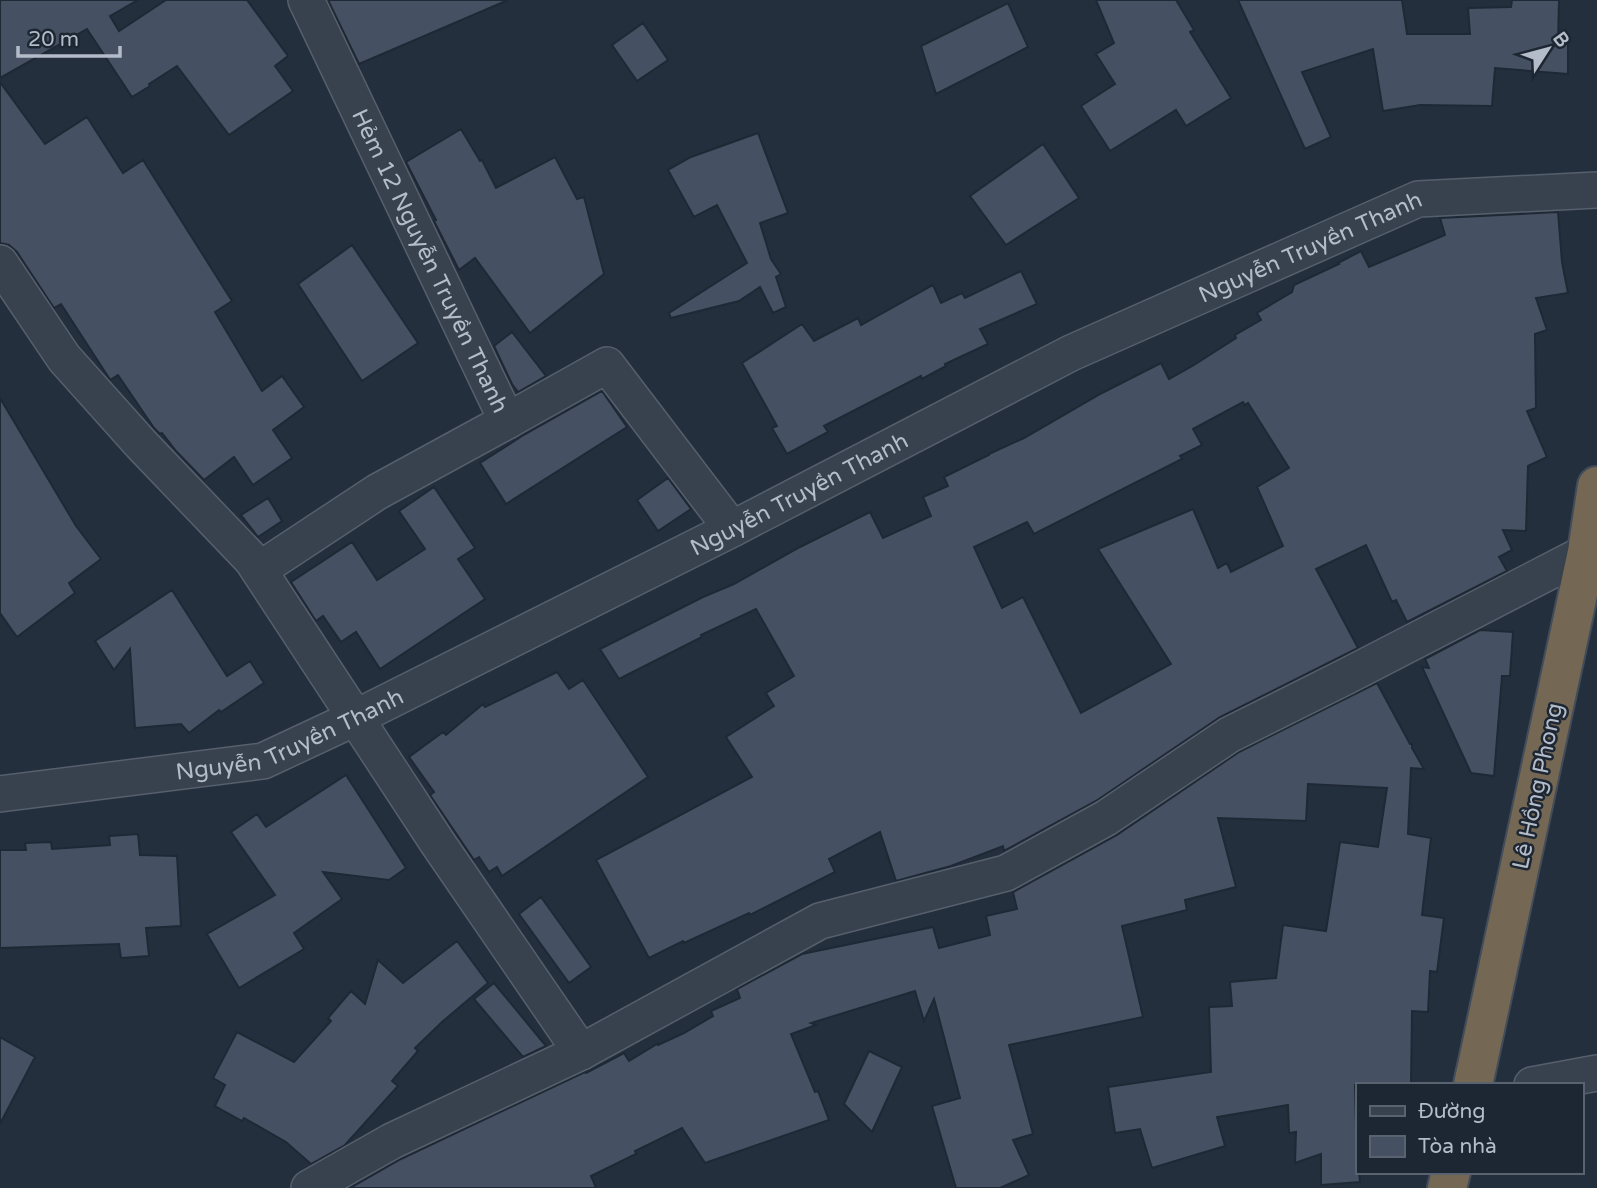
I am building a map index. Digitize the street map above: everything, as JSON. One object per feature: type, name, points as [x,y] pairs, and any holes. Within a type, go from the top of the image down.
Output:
[{"type":"highway","name":"Lê Hồng Phong","points":[[1473,1083],[1587,552],[1597,486]]},
{"type":"street","name":"Hẻm 12 Nguyễn Truyền Thanh","points":[[306,0],[507,421],[607,365],[732,529]]},
{"type":"street","name":"Nguyễn Truyền Thanh","points":[[0,794],[263,761],[355,719],[732,529],[1071,353],[1418,199],[1597,190]]},
{"type":"street","points":[[0,263],[64,358],[141,444],[252,560],[437,842],[581,1052]]},
{"type":"street","points":[[259,570],[377,492],[507,421]]},
{"type":"street","points":[[309,1188],[392,1141],[581,1052],[820,920],[1006,873],[1106,818],[1229,734],[1348,676],[1587,552]]},
{"type":"street","points":[[1543,1083],[1597,1073]]},
{"type":"building","points":[[0,0],[138,0],[110,16],[119,31],[166,0],[247,0],[288,56],[275,66],[293,91],[229,135],[177,66],[132,97],[87,29],[0,78]]},
{"type":"building","points":[[328,0],[508,0],[359,64]]},
{"type":"building","points":[[1096,0],[1176,0],[1194,30],[1190,32],[1231,98],[1186,126],[1176,110],[1110,151],[1081,106],[1115,84],[1096,54],[1114,43]]},
{"type":"building","points":[[1238,0],[1402,0],[1407,34],[1470,34],[1468,8],[1511,7],[1512,0],[1559,0],[1558,44],[1568,44],[1568,74],[1495,68],[1492,106],[1420,105],[1383,111],[1373,49],[1302,72],[1331,137],[1305,149]]},
{"type":"building","points":[[1008,3],[1028,47],[936,94],[921,46]]},
{"type":"building","points":[[643,23],[668,60],[637,81],[612,45]]},
{"type":"building","points":[[0,82],[45,144],[87,117],[123,173],[143,160],[232,301],[215,312],[262,391],[282,376],[304,407],[273,430],[292,458],[253,485],[234,457],[204,480],[162,433],[154,428],[118,375],[110,380],[61,304],[54,308],[17,252],[9,245],[0,243]]},
{"type":"building","points":[[461,129],[480,161],[482,160],[496,188],[555,157],[577,199],[584,197],[604,274],[530,333],[475,258],[459,270],[406,162]]},
{"type":"building","points":[[758,133],[788,213],[760,223],[771,259],[781,274],[776,277],[786,307],[773,313],[760,287],[739,301],[671,318],[669,313],[747,263],[717,205],[694,217],[668,170],[691,157]]},
{"type":"building","points":[[1043,144],[1079,198],[1006,245],[970,196]]},
{"type":"building","points":[[1558,212],[1562,262],[1568,293],[1536,298],[1547,330],[1535,334],[1536,408],[1527,411],[1547,457],[1528,466],[1526,531],[1503,530],[1512,550],[1499,557],[1507,571],[1407,622],[1396,600],[1392,602],[1366,545],[1316,569],[1358,648],[1220,717],[1096,801],[1004,851],[1003,846],[951,866],[896,881],[880,832],[829,859],[835,872],[750,915],[749,913],[684,943],[683,941],[649,958],[596,860],[752,777],[726,737],[774,706],[766,693],[794,676],[756,609],[619,679],[600,649],[734,584],[870,512],[883,538],[931,516],[923,497],[948,486],[944,477],[1024,438],[1161,363],[1169,379],[1261,320],[1257,313],[1292,292],[1294,285],[1361,251],[1369,267],[1445,235],[1440,218]],"holes":[[[1243,402],[1245,405],[1248,403],[1289,468],[1257,487],[1283,546],[1231,572],[1227,563],[1218,568],[1193,509],[1098,549],[1171,664],[1081,713],[1023,597],[1002,608],[974,547],[1027,522],[1034,534],[1182,459],[1180,456],[1202,445],[1193,429]]]},
{"type":"building","points":[[352,245],[418,343],[362,381],[298,284]]},
{"type":"building","points":[[1021,271],[1037,304],[980,329],[988,344],[824,426],[828,432],[787,454],[772,428],[777,426],[742,363],[802,324],[814,341],[858,318],[861,325],[933,285],[941,303],[962,293],[965,298]]},
{"type":"building","points":[[512,332],[546,376],[518,392],[494,346]]},
{"type":"building","points":[[602,391],[627,427],[506,504],[480,463]]},
{"type":"building","points":[[0,398],[76,526],[101,559],[69,583],[75,593],[17,637],[0,613]]},
{"type":"building","points":[[668,478],[691,509],[658,531],[637,500]]},
{"type":"building","points":[[434,487],[475,548],[458,559],[485,599],[380,669],[356,632],[341,642],[323,616],[316,621],[291,582],[352,542],[377,580],[425,549],[399,511]]},
{"type":"building","points":[[268,498],[282,521],[258,537],[241,515]]},
{"type":"building","points":[[172,590],[227,676],[250,661],[264,683],[221,712],[219,710],[189,733],[181,724],[135,728],[130,649],[114,670],[95,641]]},
{"type":"building","points":[[1480,630],[1513,632],[1510,676],[1502,676],[1494,776],[1471,773],[1422,667],[1429,668],[1425,659]]},
{"type":"building","points":[[557,672],[569,689],[583,680],[648,777],[502,876],[497,867],[489,872],[479,857],[474,860],[430,795],[434,792],[409,757],[443,732],[446,735],[483,704],[485,707]]},
{"type":"building","points":[[1377,683],[1424,769],[1411,768],[1408,834],[1431,838],[1422,915],[1444,918],[1437,972],[1430,971],[1428,1012],[1412,1011],[1411,1083],[1355,1085],[1356,1174],[1359,1174],[1360,1182],[1321,1185],[1321,1154],[1295,1163],[1296,1132],[1289,1133],[1288,1105],[1217,1117],[1225,1146],[1152,1168],[1140,1129],[1115,1133],[1108,1087],[1211,1072],[1209,1007],[1232,1006],[1230,982],[1276,978],[1283,925],[1326,931],[1340,842],[1378,847],[1387,788],[1308,784],[1306,821],[1218,818],[1236,887],[1185,900],[1187,910],[1122,926],[1143,1017],[1009,1045],[1033,1134],[1013,1140],[1029,1175],[1000,1188],[956,1188],[932,1106],[960,1098],[934,999],[924,1021],[915,991],[811,1023],[816,1025],[791,1034],[829,1120],[705,1163],[682,1128],[591,1176],[596,1188],[350,1188],[401,1159],[624,1053],[629,1061],[657,1044],[684,1033],[713,1016],[711,1011],[740,998],[737,989],[802,954],[933,927],[939,948],[990,935],[986,916],[1017,909],[1013,892],[1117,835],[1239,752]]},
{"type":"building","points":[[346,775],[406,868],[389,880],[323,872],[342,899],[294,933],[304,949],[239,988],[207,934],[275,895],[231,832],[257,814],[266,827]]},
{"type":"building","points":[[138,834],[140,855],[177,856],[181,926],[146,928],[149,956],[121,958],[119,944],[0,948],[0,850],[26,850],[25,843],[51,842],[52,849],[110,845],[109,836]]},
{"type":"building","points":[[541,897],[591,967],[569,983],[519,914]]},
{"type":"building","points":[[457,941],[488,983],[415,1048],[418,1051],[392,1081],[398,1086],[345,1145],[311,1164],[286,1142],[244,1118],[242,1121],[215,1106],[225,1085],[213,1078],[237,1032],[294,1062],[331,1021],[328,1018],[351,991],[365,1004],[378,960],[403,983]]},
{"type":"building","points":[[494,983],[546,1046],[523,1057],[474,999]]},
{"type":"building","points":[[0,1037],[35,1057],[0,1124]]},
{"type":"building","points":[[869,1051],[902,1067],[872,1132],[844,1104]]}]
